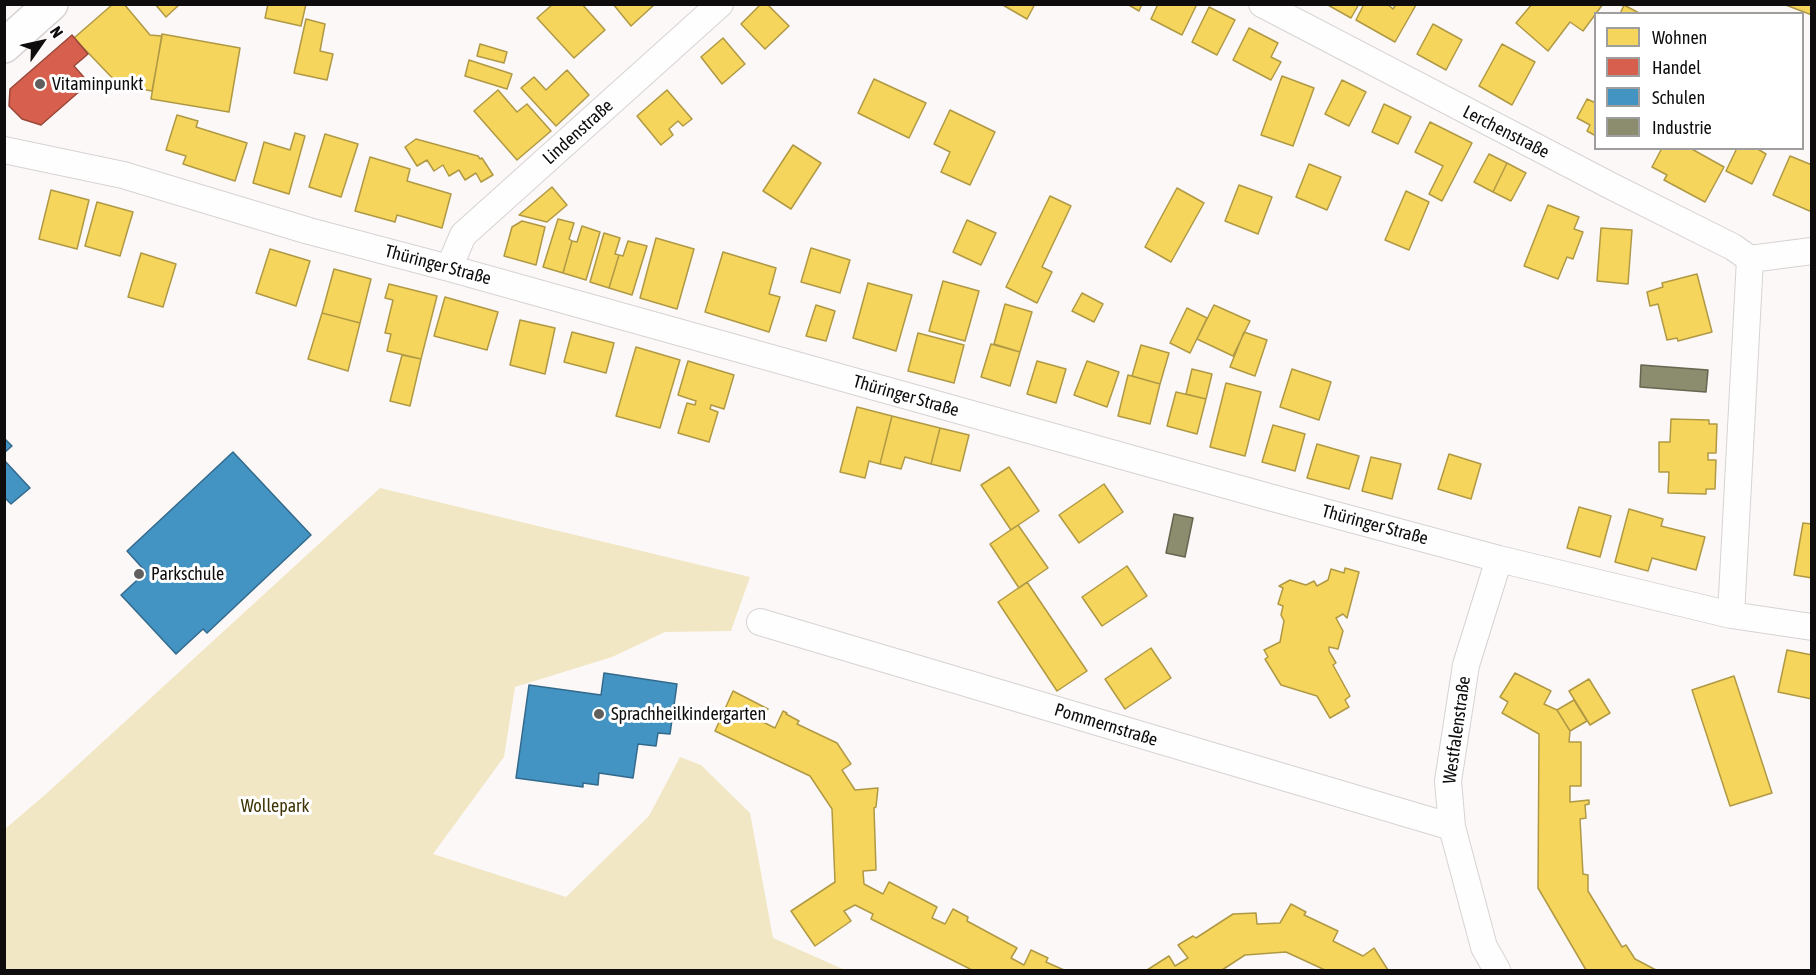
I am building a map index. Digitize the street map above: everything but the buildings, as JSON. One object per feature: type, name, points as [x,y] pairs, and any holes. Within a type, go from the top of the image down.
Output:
[{"type":"main road","points":[[4,46],[51,4]]},
{"type":"street","name":"Lindenstraße","points":[[449,268],[464,235],[720,4]]},
{"type":"street","name":"Lerchenstraße","points":[[1262,4],[1602,182],[1732,247],[1750,259]]},
{"type":"street","name":"Thüringer Straße","points":[[4,150],[123,175],[309,231],[1499,559],[1731,615],[1812,627]]},
{"type":"street","points":[[1731,615],[1750,259],[1812,251]]},
{"type":"street","name":"Westfalenstraße","points":[[1497,970],[1484,948],[1452,827],[1448,781],[1466,665],[1499,559]]},
{"type":"street","name":"Pommernstraße","points":[[760,622],[1452,827]]},
{"type":"green space","name":"Wollepark","points":[[380,488],[750,577],[731,631],[665,632],[612,657],[515,687],[504,757],[433,854],[566,897],[649,816],[680,757],[701,765],[750,813],[773,938],[845,970],[5,970],[5,829]]},
{"type":"place","name":"Vitaminpunkt","points":[[40,84]]},
{"type":"place","name":"Parkschule","points":[[139,574]]},
{"type":"place","name":"Sprachheilkindergarten","points":[[599,714]]}]
